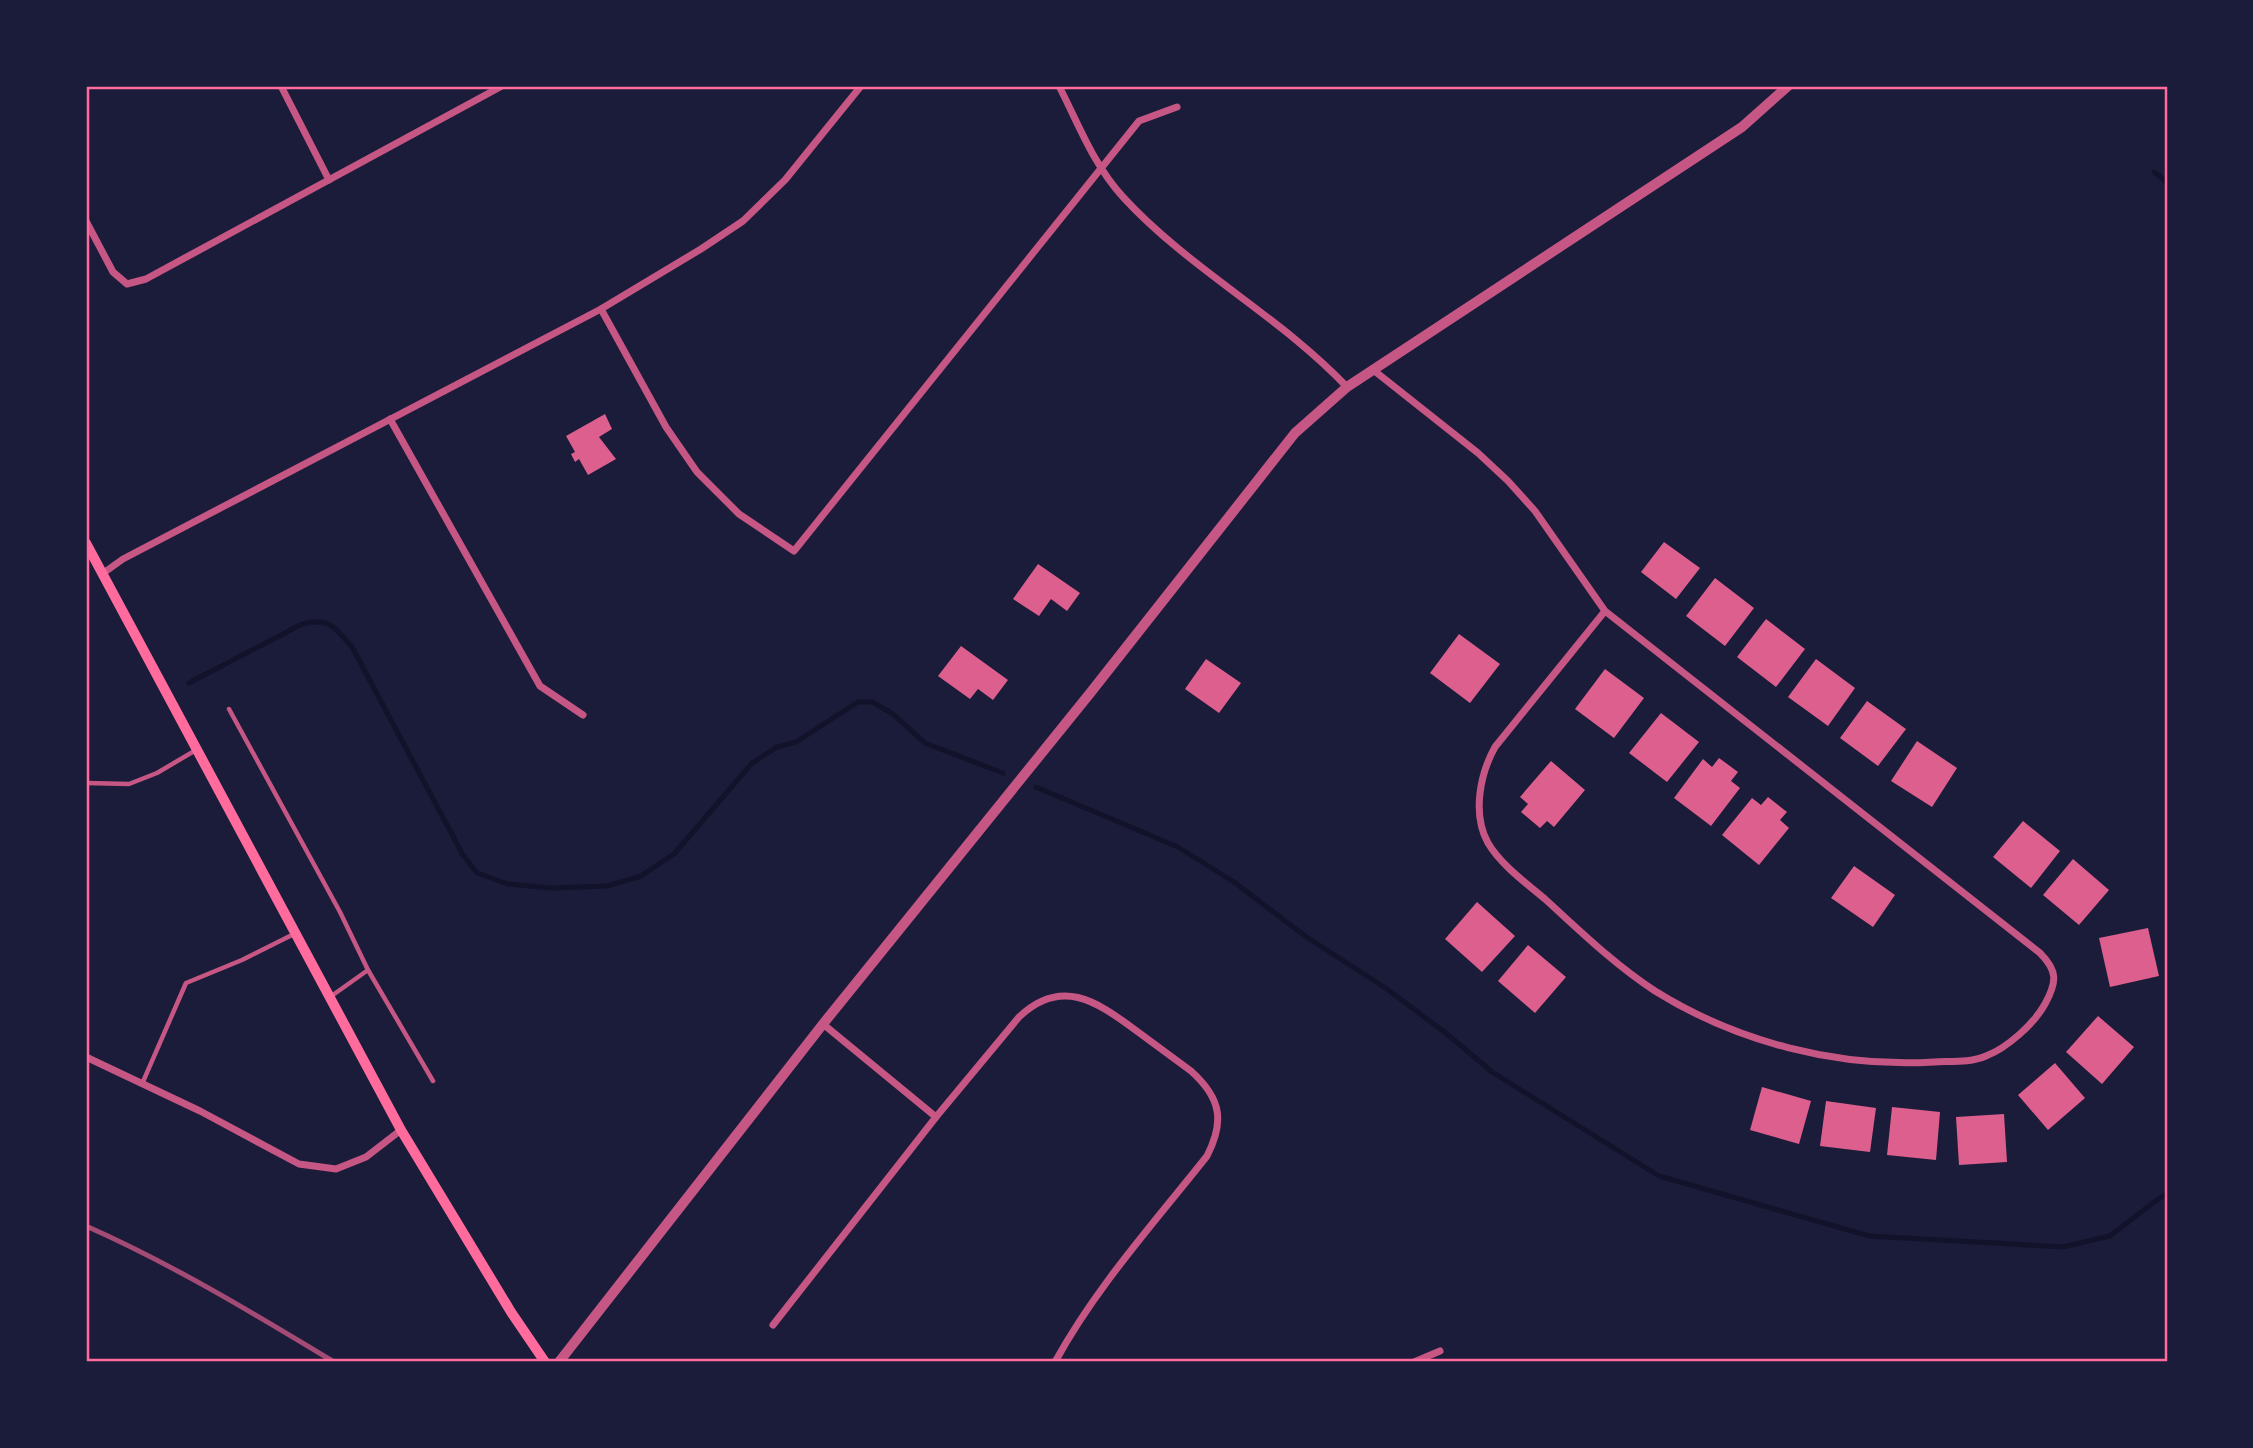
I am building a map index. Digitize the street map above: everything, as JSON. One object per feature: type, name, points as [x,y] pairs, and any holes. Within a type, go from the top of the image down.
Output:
[{"type":"main road","points":[[86,543],[401,1130],[545,1362]]},
{"type":"street","points":[[281,86],[329,180]]},
{"type":"street","points":[[86,221],[113,272],[127,284],[146,279],[502,86]]},
{"type":"street","points":[[102,574],[123,559],[601,309],[701,249],[743,221],[785,180],[861,86]]},
{"type":"street","points":[[1059,86],[1101,168],[1122,196],[1161,233],[1311,353],[1347,387]]},
{"type":"street","points":[[558,1362],[823,1024],[1091,692],[1295,433],[1347,387],[1742,127],[1788,86]]},
{"type":"street","points":[[601,309],[666,428],[697,472],[739,513],[793,551],[1139,121],[1177,107]]},
{"type":"street","points":[[1373,369],[1478,453],[1508,481],[1535,511],[1605,611],[2050,962],[2054,973],[2053,985],[2041,1011],[2003,1048],[1984,1057],[1964,1060],[1912,1064],[1856,1061],[1810,1054],[1762,1041],[1706,1018],[1655,991],[1609,957],[1506,864],[1488,843],[1481,820],[1480,801],[1486,763],[1495,747],[1605,611]]},
{"type":"street","points":[[390,419],[540,686],[583,715]]},
{"type":"street","points":[[773,1325],[936,1117],[1019,1017],[1042,1000],[1060,995],[1074,995],[1103,1006],[1191,1072],[1210,1094],[1219,1125],[1217,1137],[1208,1156],[1095,1297],[1055,1362]]},
{"type":"street","points":[[823,1024],[936,1117]]},
{"type":"street","points":[[86,1057],[200,1111],[299,1164],[335,1169],[366,1157],[401,1130]]},
{"type":"street","points":[[1414,1362],[1440,1352]]},
{"type":"lane","points":[[229,709],[340,912],[368,971],[433,1081]]},
{"type":"lane","points":[[86,783],[129,784],[158,774],[197,749]]},
{"type":"lane","points":[[142,1084],[186,983],[295,934]]},
{"type":"lane","points":[[330,998],[368,971]]},
{"type":"building","points":[[605,414],[612,429],[599,437],[616,459],[588,475],[579,459],[575,462],[571,454],[575,452],[566,436]]},
{"type":"building","points":[[1664,542],[1700,568],[1676,599],[1641,572]]},
{"type":"building","points":[[1038,564],[1080,593],[1067,611],[1051,599],[1039,616],[1013,599]]},
{"type":"building","points":[[1715,578],[1754,608],[1725,646],[1686,616]]},
{"type":"building","points":[[1766,619],[1805,649],[1776,687],[1737,657]]},
{"type":"building","points":[[1459,634],[1500,664],[1470,703],[1430,673]]},
{"type":"building","points":[[961,646],[1008,680],[993,700],[978,689],[970,699],[938,676]]},
{"type":"building","points":[[1206,659],[1241,683],[1219,713],[1185,689]]},
{"type":"building","points":[[1816,659],[1855,688],[1828,726],[1788,697]]},
{"type":"building","points":[[1605,669],[1644,698],[1614,738],[1575,709]]},
{"type":"building","points":[[1867,701],[1906,729],[1878,766],[1840,738]]},
{"type":"building","points":[[1661,713],[1699,742],[1667,782],[1629,753]]},
{"type":"building","points":[[1917,741],[1957,768],[1932,807],[1891,781]]},
{"type":"building","points":[[1719,758],[1738,772],[1731,781],[1740,788],[1711,826],[1674,798],[1703,759],[1712,767]]},
{"type":"building","points":[[1551,761],[1585,790],[1554,827],[1547,821],[1540,828],[1521,812],[1528,804],[1520,797]]},
{"type":"building","points":[[1768,797],[1787,812],[1780,820],[1789,828],[1759,865],[1722,835],[1752,798],[1761,805]]},
{"type":"building","points":[[2023,821],[2060,851],[2031,888],[1993,857]]},
{"type":"building","points":[[2073,859],[2109,890],[2079,925],[2043,895]]},
{"type":"building","points":[[1854,866],[1895,895],[1873,927],[1831,898]]},
{"type":"building","points":[[1477,902],[1515,936],[1482,972],[1445,939]]},
{"type":"building","points":[[2148,928],[2159,976],[2110,987],[2099,938]]},
{"type":"building","points":[[1528,945],[1566,977],[1535,1013],[1498,981]]},
{"type":"building","points":[[2098,1016],[2134,1047],[2102,1084],[2066,1052]]},
{"type":"building","points":[[2055,1063],[2085,1098],[2048,1130],[2018,1095]]},
{"type":"building","points":[[1762,1087],[1811,1101],[1799,1144],[1750,1130]]},
{"type":"building","points":[[1826,1101],[1876,1108],[1870,1152],[1820,1146]]},
{"type":"building","points":[[1892,1107],[1940,1112],[1936,1160],[1887,1155]]},
{"type":"building","points":[[2004,1114],[2007,1162],[1959,1165],[1956,1117]]},
{"type":"waterway","points":[[2154,172],[2167,182]]},
{"type":"waterway","points":[[189,683],[302,624],[319,622],[331,625],[352,647],[463,855],[477,873],[508,884],[551,888],[607,886],[641,876],[674,854],[752,763],[777,747],[796,742],[858,702],[872,702],[893,714],[925,743],[1003,773]]},
{"type":"waterway","points":[[1036,787],[1178,847],[1234,882],[1305,936],[1387,989],[1492,1072],[1659,1176],[1869,1236],[2063,1247],[2110,1236],[2167,1194]]},
{"type":"railway","points":[[86,1226],[181,1273],[334,1362]]}]
